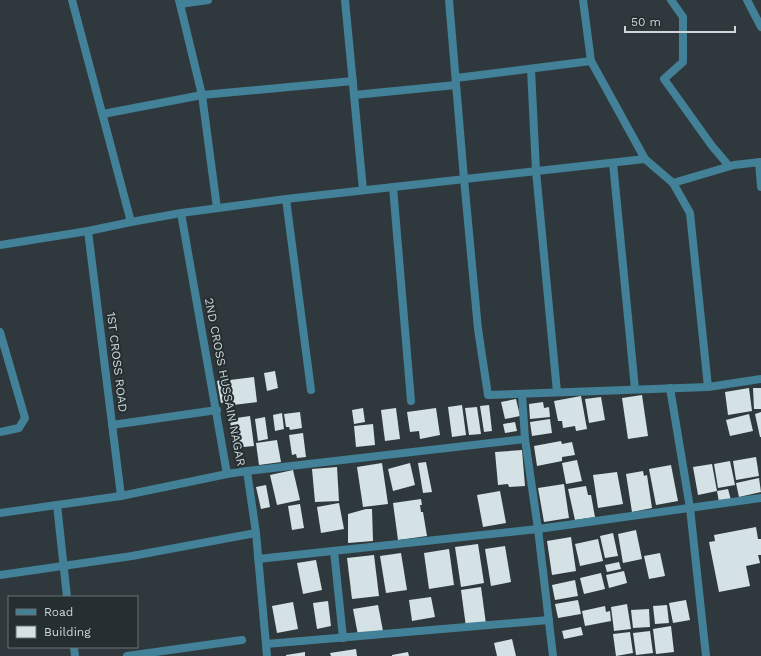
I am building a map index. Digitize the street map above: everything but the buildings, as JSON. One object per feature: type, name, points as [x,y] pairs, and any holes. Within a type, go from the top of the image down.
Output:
[{"type":"street","points":[[72,0],[131,222]]},
{"type":"street","points":[[208,0],[180,2],[202,95],[217,208]]},
{"type":"street","points":[[345,0],[363,190]]},
{"type":"street","points":[[449,0],[478,329],[488,394],[522,394],[708,386],[761,379]]},
{"type":"street","points":[[583,0],[592,61],[645,159],[673,183],[690,213],[708,386]]},
{"type":"street","points":[[671,0],[683,17],[683,62],[664,79],[712,146],[729,166]]},
{"type":"street","points":[[748,0],[761,27]]},
{"type":"street","points":[[354,96],[592,61]]},
{"type":"street","points":[[531,69],[536,171],[557,392]]},
{"type":"street","points":[[103,114],[202,95],[353,82]]},
{"type":"street","points":[[0,245],[217,208],[363,190],[645,159]]},
{"type":"street","points":[[673,183],[734,164],[760,162],[761,187]]},
{"type":"street","points":[[613,163],[635,389]]},
{"type":"street","points":[[393,187],[411,401]]},
{"type":"street","points":[[286,199],[311,390]]},
{"type":"street","name":"2ND CROSS HUSSAIN NAGAR","points":[[181,213],[217,410],[227,474],[247,471],[256,533],[267,656]]},
{"type":"street","name":"1ST CROSS ROAD","points":[[88,231],[121,496]]},
{"type":"street","points":[[0,332],[25,418],[19,428],[0,432]]},
{"type":"street","points":[[670,388],[690,508],[706,656]]},
{"type":"street","points":[[522,394],[525,439],[538,529],[553,656]]},
{"type":"street","points":[[112,425],[217,410]]},
{"type":"street","points":[[247,471],[525,439]]},
{"type":"street","points":[[0,513],[121,496],[227,474]]},
{"type":"street","points":[[258,560],[538,529],[761,498]]},
{"type":"street","points":[[57,505],[67,596]]},
{"type":"street","points":[[0,575],[132,556],[256,533]]},
{"type":"street","points":[[334,551],[343,638]]},
{"type":"street","points":[[266,644],[549,620]]},
{"type":"street","points":[[127,656],[242,640]]}]
